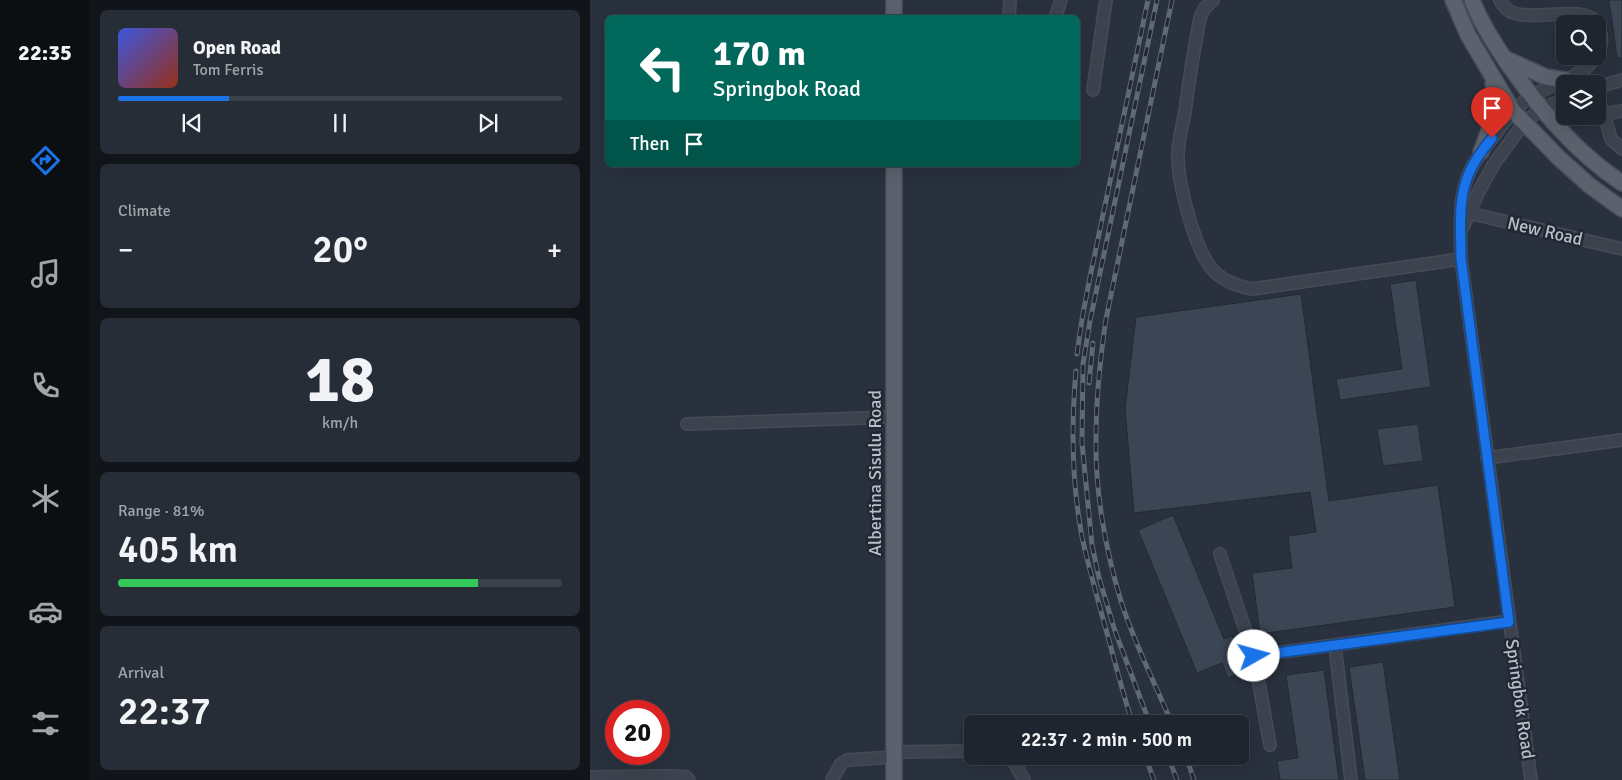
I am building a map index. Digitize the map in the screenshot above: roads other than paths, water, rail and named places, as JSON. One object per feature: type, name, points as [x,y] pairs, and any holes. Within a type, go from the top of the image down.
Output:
[{"type":"main road","points":[[894,0],[894,15]]},
{"type":"main road","points":[[1453,0],[1468,34],[1514,111],[1559,158],[1589,185],[1622,209]]},
{"type":"main road","points":[[1472,0],[1487,31],[1536,103],[1581,151],[1622,183]]},
{"type":"main road","points":[[1505,59],[1546,77],[1556,77]]},
{"type":"main road","points":[[1481,152],[1493,119],[1496,103],[1496,93],[1488,70]]},
{"type":"main road","points":[[1564,133],[1565,125]]},
{"type":"main road","name":"Albertina Sisulu Road","points":[[894,167],[894,780]]},
{"type":"street","points":[[1009,15],[1010,0]]},
{"type":"street","points":[[1056,15],[1061,0]]},
{"type":"street","points":[[1094,90],[1106,0]]},
{"type":"street","points":[[1213,0],[1204,8],[1200,18],[1178,153],[1180,182],[1190,217],[1204,259],[1213,270],[1224,280],[1237,286],[1252,289],[1461,259]]},
{"type":"street","points":[[1500,0],[1506,10],[1519,14],[1577,8],[1588,11],[1592,15]]},
{"type":"street","points":[[1573,75],[1585,65]]},
{"type":"street","points":[[1606,85],[1622,80]]},
{"type":"street","points":[[1536,103],[1556,88]]},
{"type":"street","points":[[1536,103],[1556,100]]},
{"type":"street","name":"Springbok Road","points":[[1461,231],[1479,190],[1494,164],[1536,103]]},
{"type":"street","name":"Springbok Road","points":[[1531,780],[1461,259],[1461,231],[1462,197],[1470,170],[1481,152],[1514,111],[1536,103]]},
{"type":"street","points":[[1606,114],[1622,111]]},
{"type":"street","points":[[1606,121],[1611,139],[1622,149]]},
{"type":"street","name":"New Road","points":[[1469,214],[1622,249]]},
{"type":"street","points":[[687,424],[894,417]]},
{"type":"street","points":[[1487,458],[1622,440]]},
{"type":"street","points":[[1220,554],[1254,656],[1270,745]]},
{"type":"street","points":[[1254,656],[1509,622]]},
{"type":"street","points":[[1335,646],[1350,780]]},
{"type":"street","points":[[832,780],[841,764],[847,760],[894,754],[964,751]]},
{"type":"street","points":[[1016,765],[1024,780]]},
{"type":"street","points":[[590,777],[671,776],[686,777],[689,780]]},
{"type":"railway","points":[[1077,354],[1090,277],[1148,0]]},
{"type":"railway","points":[[1147,715],[1115,631],[1099,578],[1092,545],[1082,443],[1083,364],[1090,321],[1157,0]]},
{"type":"railway","points":[[1168,715],[1132,632],[1116,582],[1102,522],[1097,480],[1096,440],[1099,380],[1106,319],[1172,0]]},
{"type":"railway","points":[[1089,383],[1093,343]]},
{"type":"railway","points":[[1076,371],[1073,454],[1076,496],[1082,537],[1130,715]]},
{"type":"railway","points":[[1148,765],[1154,780]]},
{"type":"railway","points":[[1171,765],[1177,780]]},
{"type":"railway","points":[[1189,765],[1194,780]]}]
